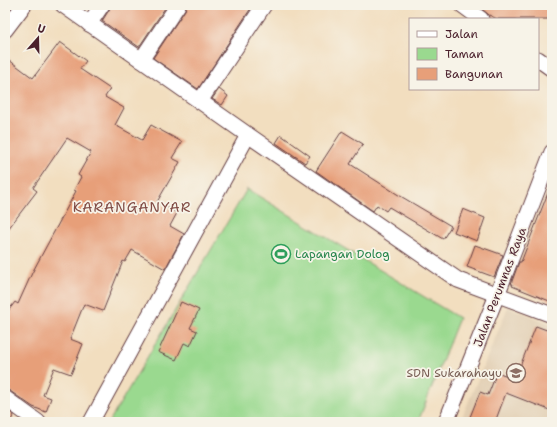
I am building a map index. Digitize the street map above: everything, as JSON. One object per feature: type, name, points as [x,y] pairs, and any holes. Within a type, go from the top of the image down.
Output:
[{"type":"street","points":[[5,30],[24,5]]},
{"type":"street","points":[[63,5],[458,280],[552,315]]},
{"type":"street","points":[[89,24],[102,5]]},
{"type":"street","points":[[141,60],[178,5]]},
{"type":"street","points":[[200,101],[264,5]]},
{"type":"street","points":[[462,5],[480,18]]},
{"type":"street","points":[[539,61],[552,70]]},
{"type":"street","points":[[91,422],[248,135]]},
{"type":"street","name":"Jalan Perumnas Raya","points":[[446,422],[552,152]]},
{"type":"street","points":[[5,398],[38,422]]},
{"type":"shaded area","name":"SDN Sukarahayu","points":[[508,307],[552,324],[552,422],[460,422]]},
{"type":"green space","name":"Lapangan Dolog","points":[[247,189],[459,318],[418,422],[109,422]]},
{"type":"building","points":[[111,5],[167,5],[139,47],[102,21]]},
{"type":"building","points":[[187,5],[253,5],[198,89],[153,58]]},
{"type":"building","points":[[477,5],[552,5],[548,19],[495,18]]},
{"type":"building","points":[[60,42],[86,61],[80,69],[110,89],[105,97],[124,108],[115,125],[142,140],[151,125],[182,142],[172,158],[180,162],[157,202],[177,213],[170,226],[184,234],[165,269],[132,250],[125,262],[123,261],[103,311],[84,304],[70,339],[83,344],[71,374],[54,368],[43,395],[51,398],[46,412],[33,407],[5,389],[5,315],[15,302],[18,304],[32,273],[76,191],[74,190],[81,177],[78,175],[91,152],[67,138],[33,188],[37,191],[5,233],[5,57],[33,78]]},
{"type":"building","points":[[219,89],[228,96],[222,105],[212,99]]},
{"type":"building","points":[[342,131],[363,144],[350,164],[451,226],[443,239],[389,207],[386,211],[377,205],[373,211],[316,171]]},
{"type":"building","points":[[281,135],[310,156],[305,163],[276,143]]},
{"type":"building","points":[[551,185],[552,302],[512,286],[513,284],[511,284]]},
{"type":"building","points":[[463,209],[485,218],[477,241],[454,232]]},
{"type":"building","points":[[475,245],[503,255],[494,277],[467,267]]},
{"type":"building","points":[[181,302],[199,310],[190,328],[197,331],[190,346],[184,343],[176,360],[158,352]]},
{"type":"building","points":[[536,326],[552,332],[552,411],[506,393],[495,422],[468,422],[480,392],[488,395],[497,372],[515,379]]},
{"type":"building","points":[[5,409],[14,415],[10,422],[5,422]]},
{"type":"place","name":"Lapangan Dolog","points":[[281,254]]},
{"type":"place","name":"SDN Sukarahayu","points":[[516,373]]},
{"type":"district","name":"KARANGANYAR","points":[[132,207]]}]
